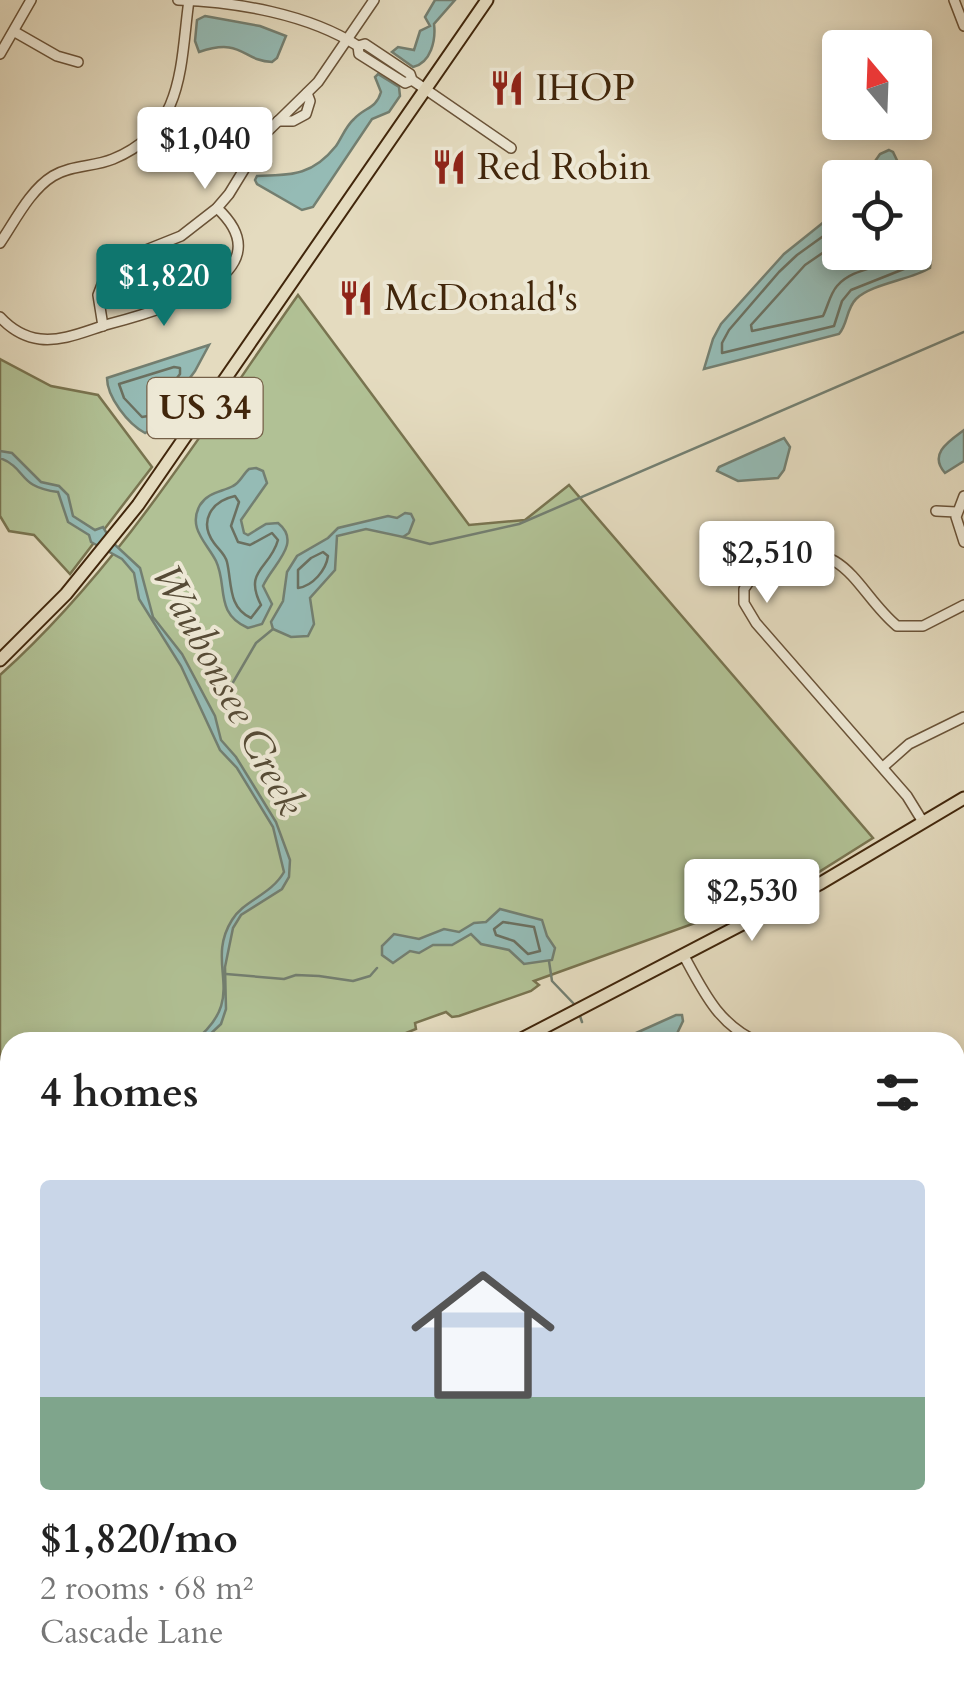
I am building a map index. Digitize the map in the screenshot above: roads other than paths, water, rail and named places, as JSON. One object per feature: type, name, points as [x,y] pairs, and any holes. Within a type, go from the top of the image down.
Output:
[{"type":"main road","name":"US 34","points":[[0,660],[120,529],[487,0]]},
{"type":"main road","points":[[536,1032],[821,883],[964,798]]},
{"type":"street","points":[[0,54],[30,0]]},
{"type":"street","points":[[178,0],[294,19],[348,40],[358,46],[359,54],[404,83],[412,80],[511,148]]},
{"type":"street","points":[[0,243],[45,182],[62,171],[102,163],[125,153],[159,126],[180,82],[188,0]]},
{"type":"street","points":[[262,12],[265,0]]},
{"type":"street","points":[[102,326],[98,295],[108,269],[181,236],[217,208],[255,148],[308,93],[374,0]]},
{"type":"street","points":[[954,0],[964,26]]},
{"type":"street","points":[[15,32],[57,56],[78,62]]},
{"type":"street","points":[[0,317],[18,332],[42,339],[170,307],[226,274],[238,244],[233,226],[217,208]]},
{"type":"street","points":[[964,496],[956,512],[956,524],[964,542]]},
{"type":"street","points":[[936,511],[956,512]]},
{"type":"street","points":[[923,822],[883,767],[756,624],[744,603],[744,589],[762,569],[805,552],[820,553],[840,563],[886,617],[904,630],[964,606]]},
{"type":"street","points":[[731,587],[744,589]]},
{"type":"street","points":[[883,767],[909,744],[964,718]]},
{"type":"street","points":[[684,956],[715,1010],[736,1032]]},
{"type":"water","points":[[435,0],[455,0],[434,24],[428,56],[413,67],[392,52],[398,47],[414,50],[420,31],[430,26],[425,17]]},
{"type":"water","points":[[205,16],[260,26],[286,36],[272,62],[234,48],[199,52],[195,41],[197,20]]},
{"type":"water","points":[[378,74],[399,87],[400,96],[389,112],[372,119],[313,207],[302,210],[257,184],[257,176],[300,172],[327,156],[351,122],[379,98],[381,92],[375,77]]},
{"type":"water","points":[[889,150],[897,160],[876,160]]},
{"type":"water","points":[[822,223],[822,270],[926,270],[863,294],[853,303],[839,334],[704,369],[721,324],[784,254]]},
{"type":"water","points":[[209,345],[195,371],[152,429],[145,433],[120,409],[107,378]]},
{"type":"water","points":[[964,430],[964,461],[945,473],[940,466],[940,454]]},
{"type":"water","points":[[784,438],[790,447],[778,478],[738,481],[717,471],[719,467]]},
{"type":"water","points":[[0,451],[12,453],[41,482],[59,486],[68,495],[73,516],[95,530],[103,527],[112,542],[140,568],[153,617],[182,654],[215,716],[221,740],[276,822],[290,860],[289,877],[282,889],[241,915],[233,928],[225,967],[226,1009],[221,1024],[213,1032],[204,1032],[219,1010],[223,996],[224,937],[243,908],[272,887],[284,872],[273,827],[237,768],[220,750],[181,666],[139,599],[134,573],[122,559],[91,542],[89,535],[68,522],[58,492],[29,482],[0,458]]},
{"type":"water","points":[[249,469],[263,471],[267,483],[241,520],[244,533],[248,535],[266,524],[278,523],[285,531],[287,546],[263,586],[272,604],[262,624],[248,628],[237,622],[226,607],[216,561],[196,521],[200,505],[207,497],[235,485]]},
{"type":"water","points":[[405,513],[414,520],[403,537],[366,529],[337,536],[335,570],[310,598],[314,624],[308,636],[291,637],[273,629],[271,622],[283,601],[287,572],[297,556],[338,528],[388,516],[397,518]]},
{"type":"water","points":[[500,909],[542,920],[555,948],[552,960],[524,964],[509,950],[481,944],[471,934],[452,945],[433,945],[419,953],[410,951],[393,963],[382,955],[382,946],[394,934],[419,939],[444,929],[459,932],[474,923],[486,922]]},
{"type":"water","points":[[676,1015],[682,1015],[678,1032],[638,1032]]},
{"type":"waterway","points":[[403,537],[430,544],[519,524],[964,332]]},
{"type":"waterway","name":"Waubonsee Creek","points":[[221,703],[256,643],[273,629]]},
{"type":"waterway","points":[[549,961],[552,981],[575,1005]]},
{"type":"waterway","points":[[226,974],[284,979],[319,976],[353,981],[370,976],[377,968]]},
{"type":"waterway","points":[[580,1016],[582,1022]]},
{"type":"place","name":"IHOP","points":[[507,88]]},
{"type":"place","name":"Red Robin","points":[[449,167]]},
{"type":"place","name":"McDonald's","points":[[356,298]]}]
